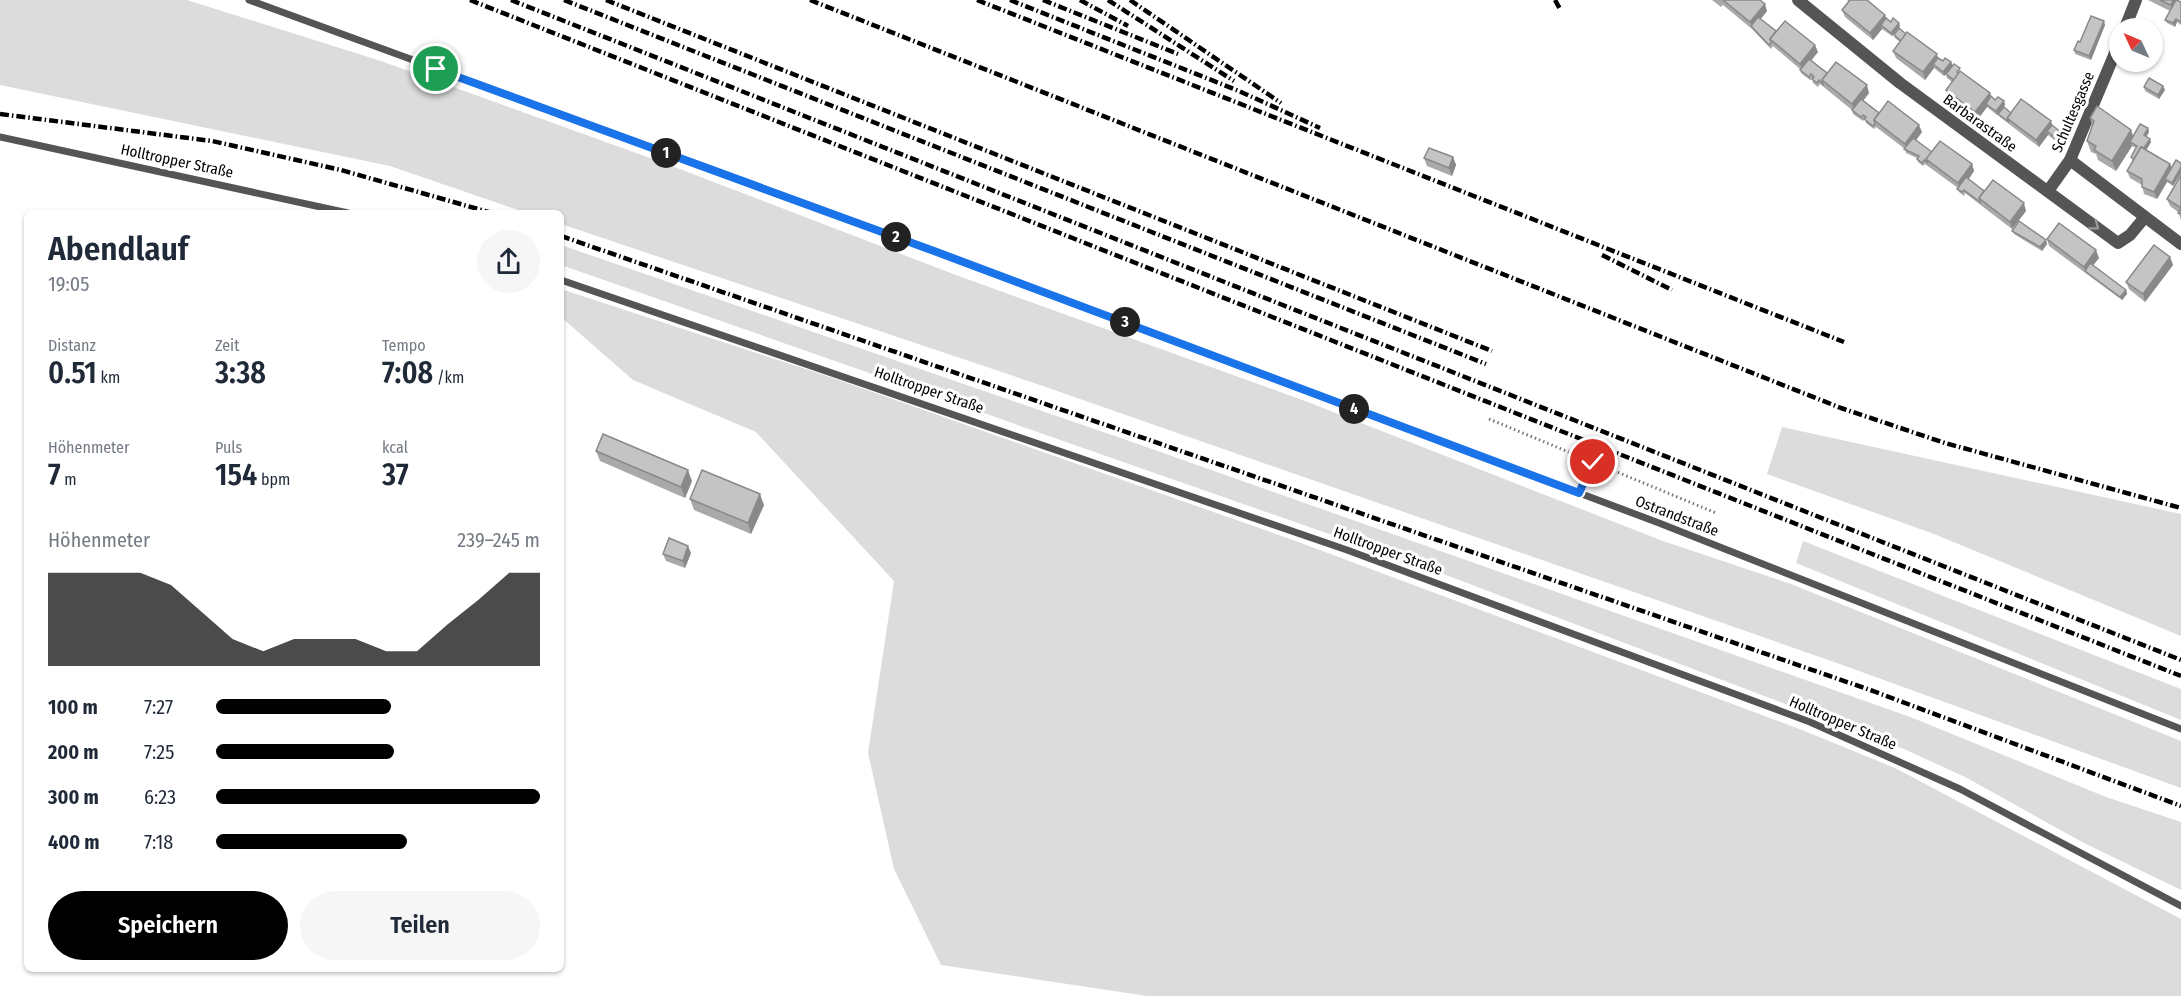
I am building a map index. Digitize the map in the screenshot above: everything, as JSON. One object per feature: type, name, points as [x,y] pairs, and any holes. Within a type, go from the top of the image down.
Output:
[{"type":"street","name":"Barbarastraße","points":[[1798,0],[1900,83],[2118,243],[2130,235],[2145,217]]},
{"type":"street","points":[[2129,18],[2136,0]]},
{"type":"street","name":"Schultesgasse","points":[[2048,191],[2070,160],[2109,67]]},
{"type":"street","points":[[2070,160],[2181,244]]},
{"type":"lane","name":"Ostrandstraße","points":[[249,0],[923,247],[1579,493],[2181,729]]},
{"type":"lane","name":"Holltropper Straße","points":[[0,137],[334,210]]},
{"type":"lane","name":"Holltropper Straße","points":[[564,281],[1347,550],[1810,722],[1960,789],[2181,906]]},
{"type":"path","points":[[1489,419],[1716,513]]},
{"type":"path","points":[[1579,493],[1593,462]]},
{"type":"shaded area","points":[[0,0],[187,0],[381,61],[664,163],[956,275],[1305,401],[1663,541],[1791,584],[2181,741],[2181,788],[1837,663],[1037,384],[564,225],[564,210],[518,210],[390,166],[0,85]]},
{"type":"shaded area","points":[[564,246],[1135,443],[1913,718],[2106,797],[2181,822],[2181,890],[2082,842],[1967,778],[1904,749],[1446,575],[564,266]]},
{"type":"shaded area","points":[[564,290],[833,378],[1293,540],[1802,730],[1895,768],[2181,919],[2181,996],[1147,996],[941,965],[894,869],[868,753],[894,581],[756,432],[633,380],[564,320]]},
{"type":"shaded area","points":[[1782,427],[2181,514],[2181,636],[1934,534],[1767,474]]},
{"type":"shaded area","points":[[1803,541],[2181,689],[2181,720],[1796,563]]},
{"type":"building","points":[[1723,0],[1760,0],[1765,4],[1750,22]]},
{"type":"building","points":[[1850,0],[1867,0],[1885,15],[1870,33],[1842,10]]},
{"type":"building","points":[[2160,0],[2173,0],[2171,5]]},
{"type":"building","points":[[2176,0],[2181,2],[2181,22],[2176,19],[2173,23],[2165,20]]},
{"type":"building","points":[[2091,16],[2104,21],[2089,56],[2074,50]]},
{"type":"building","points":[[1758,17],[1776,31],[1769,45],[1751,26]]},
{"type":"building","points":[[1886,18],[1891,22],[1893,18],[1899,23],[1891,33],[1881,25]]},
{"type":"building","points":[[1785,21],[1815,45],[1800,64],[1770,39]]},
{"type":"building","points":[[1899,28],[1906,34],[1901,41],[1894,35]]},
{"type":"building","points":[[1907,32],[1937,54],[1923,72],[1893,51]]},
{"type":"building","points":[[1938,58],[1943,61],[1945,58],[1951,62],[1943,72],[1933,64]]},
{"type":"building","points":[[1809,59],[1827,73],[1822,80],[1823,84],[1819,80],[1817,83],[1812,79],[1814,77],[1811,74],[1809,77],[1800,70]]},
{"type":"building","points":[[1836,62],[1867,85],[1852,104],[1822,80]]},
{"type":"building","points":[[1954,64],[1960,68],[1954,80],[1946,74]]},
{"type":"building","points":[[1960,71],[1990,93],[1975,112],[1946,90]]},
{"type":"building","points":[[2149,78],[2163,86],[2158,95],[2144,87]]},
{"type":"building","points":[[1991,96],[1995,100],[1998,97],[2004,101],[1996,111],[1986,104]]},
{"type":"building","points":[[1861,99],[1879,113],[1873,126],[1864,119],[1866,117],[1863,115],[1861,117],[1852,110]]},
{"type":"building","points":[[2021,99],[2051,121],[2036,140],[2007,118]]},
{"type":"building","points":[[1888,101],[1919,125],[1905,144],[1874,120]]},
{"type":"building","points":[[2097,106],[2131,130],[2112,161],[2094,150],[2096,146],[2087,141],[2094,121],[2090,118]]},
{"type":"building","points":[[2004,107],[2011,113],[2007,118],[2009,122],[1998,114]]},
{"type":"building","points":[[2140,124],[2148,128],[2144,135],[2150,139],[2144,148],[2141,147],[2134,159],[2131,157],[2137,146],[2130,142]]},
{"type":"building","points":[[2052,125],[2062,133],[2057,139],[2047,131]]},
{"type":"building","points":[[1913,138],[1932,152],[1926,159],[1928,163],[1924,160],[1922,163],[1917,159],[1919,156],[1904,149]]},
{"type":"building","points":[[1940,141],[1972,164],[1958,183],[1926,159]]},
{"type":"building","points":[[2141,147],[2170,164],[2154,192],[2142,187],[2142,179],[2127,171]]},
{"type":"building","points":[[1429,148],[1453,157],[1449,168],[1424,158]]},
{"type":"building","points":[[2176,160],[2181,163],[2181,167],[2172,183],[2165,179]]},
{"type":"building","points":[[2181,175],[2181,208],[2167,199]]},
{"type":"building","points":[[1966,177],[1984,191],[1979,198],[1980,202],[1964,190],[1962,192],[1957,189]]},
{"type":"building","points":[[1993,180],[2024,203],[2010,222],[1979,198]]},
{"type":"building","points":[[2019,221],[2046,240],[2040,247],[2012,231]]},
{"type":"building","points":[[2059,223],[2096,250],[2084,267],[2047,239]]},
{"type":"building","points":[[2154,245],[2170,257],[2143,294],[2126,282]]},
{"type":"building","points":[[2090,263],[2126,290],[2120,297],[2085,271]]},
{"type":"building","points":[[603,434],[688,470],[681,487],[596,451]]},
{"type":"building","points":[[702,470],[760,494],[748,523],[690,499]]},
{"type":"building","points":[[669,538],[688,546],[683,561],[663,554]]},
{"type":"railway","points":[[470,0],[2181,676]]},
{"type":"railway","points":[[511,0],[2181,660]]},
{"type":"railway","points":[[564,0],[1486,364]]},
{"type":"railway","points":[[606,0],[1492,351]]},
{"type":"railway","points":[[810,0],[1841,408],[1945,443],[2181,508]]},
{"type":"railway","points":[[977,0],[1844,342]]},
{"type":"railway","points":[[1010,0],[1239,91],[1320,128]]},
{"type":"railway","points":[[1043,0],[1178,54]]},
{"type":"railway","points":[[1080,0],[1128,26]]},
{"type":"railway","points":[[1108,0],[1234,81]]},
{"type":"railway","points":[[1130,0],[1281,103]]},
{"type":"railway","points":[[1555,0],[1560,9]]},
{"type":"railway","points":[[0,114],[212,141],[341,170],[481,210]]},
{"type":"railway","points":[[564,237],[1873,691],[2181,806]]},
{"type":"railway","points":[[1602,255],[1672,290]]},
{"type":"route","points":[[436,69],[934,251],[1579,493],[1593,462]]}]
